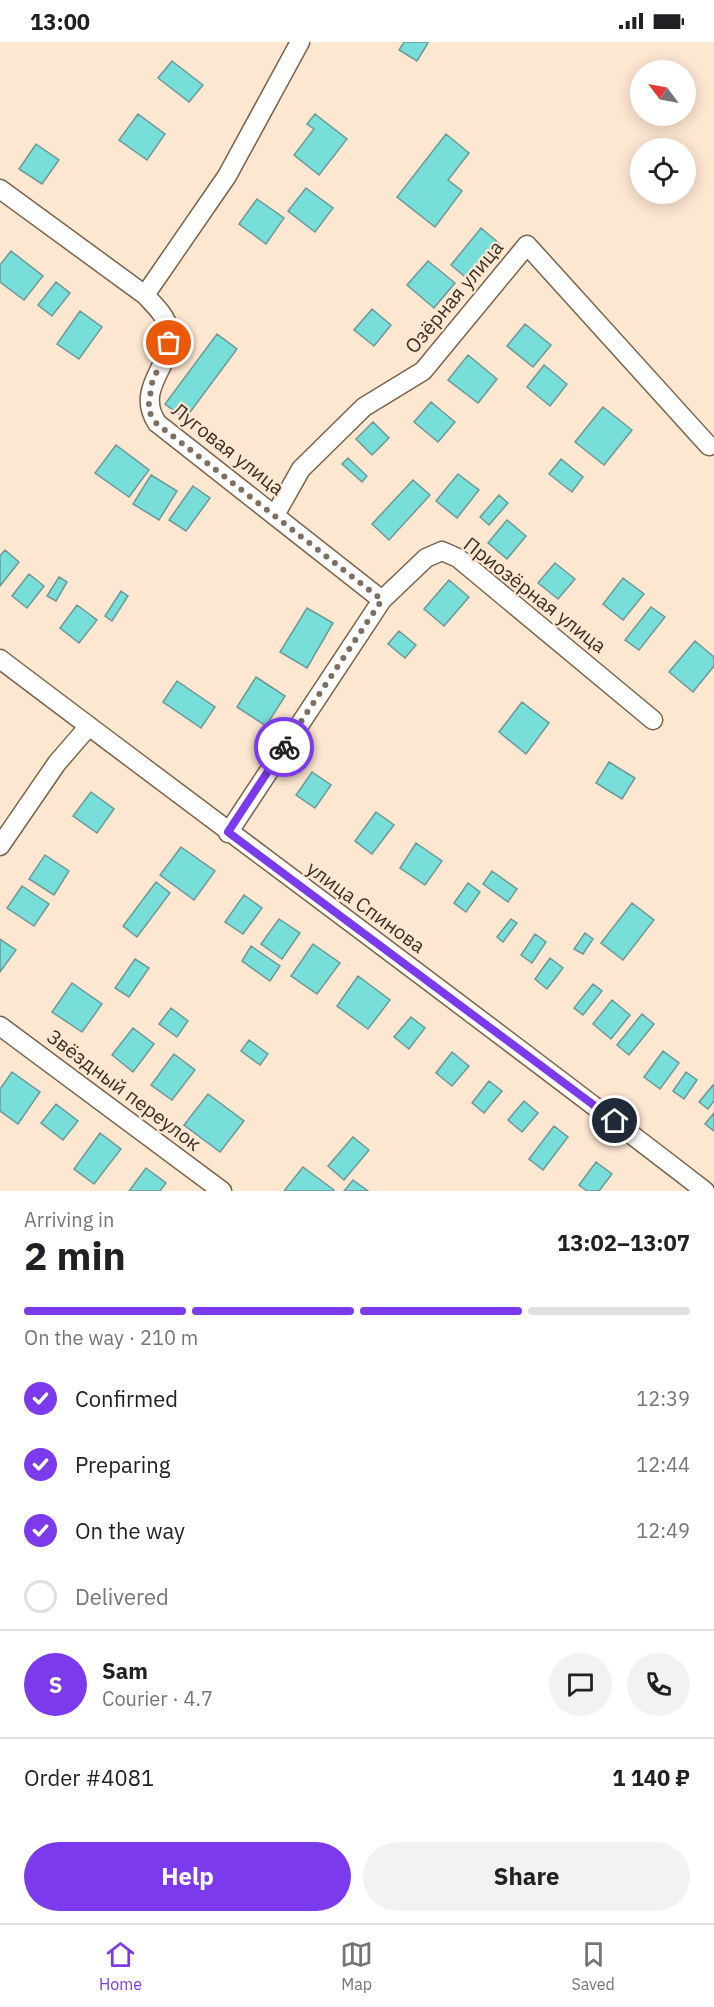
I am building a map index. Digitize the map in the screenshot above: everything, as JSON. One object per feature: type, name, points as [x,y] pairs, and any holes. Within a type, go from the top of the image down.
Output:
[{"type":"street","points":[[145,295],[227,176],[300,42]]},
{"type":"street","name":"Луговая улица","points":[[0,189],[145,295],[164,317],[169,330],[169,343],[152,383],[148,410],[156,423],[382,600]]},
{"type":"street","name":"Озёрная улица","points":[[275,515],[301,469],[364,407],[423,371],[527,245],[709,446]]},
{"type":"street","name":"Приозёрная улица","points":[[228,832],[382,600],[426,558],[442,551],[458,558],[654,720]]},
{"type":"street","name":"улица Спинова","points":[[0,659],[228,832],[543,1065],[705,1191]]},
{"type":"street","points":[[0,846],[57,763],[89,726]]},
{"type":"street","name":"Звёздный переулок","points":[[0,1026],[222,1191]]},
{"type":"building","points":[[404,42],[428,43],[417,61],[399,50]]},
{"type":"building","points":[[172,61],[203,85],[189,102],[158,78]]},
{"type":"building","points":[[138,114],[165,134],[147,160],[119,140]]},
{"type":"building","points":[[315,114],[347,139],[319,175],[294,155],[314,129],[307,124]]},
{"type":"building","points":[[446,134],[469,153],[448,180],[462,191],[435,227],[397,197]]},
{"type":"building","points":[[36,144],[59,160],[42,184],[19,169]]},
{"type":"building","points":[[306,188],[333,208],[315,232],[288,211]]},
{"type":"building","points":[[257,199],[284,218],[266,244],[239,224]]},
{"type":"building","points":[[481,228],[500,244],[470,281],[451,265]]},
{"type":"building","points":[[11,251],[43,276],[24,300],[0,282],[0,265]]},
{"type":"building","points":[[428,261],[455,283],[434,308],[407,285]]},
{"type":"building","points":[[56,282],[70,293],[52,316],[38,305]]},
{"type":"building","points":[[372,309],[391,325],[374,346],[354,330]]},
{"type":"building","points":[[80,311],[102,327],[79,359],[57,344]]},
{"type":"building","points":[[525,324],[551,345],[533,367],[507,346]]},
{"type":"building","points":[[217,334],[237,349],[185,419],[165,404]]},
{"type":"building","points":[[468,355],[497,379],[478,403],[448,380]]},
{"type":"building","points":[[544,365],[567,384],[550,406],[527,387]]},
{"type":"building","points":[[431,402],[455,422],[438,442],[414,422]]},
{"type":"building","points":[[603,407],[632,430],[604,465],[575,442]]},
{"type":"building","points":[[373,422],[389,438],[372,455],[356,439]]},
{"type":"building","points":[[116,445],[149,470],[129,497],[95,473]]},
{"type":"building","points":[[348,458],[367,476],[362,482],[342,464]]},
{"type":"building","points":[[561,459],[583,477],[572,492],[549,474]]},
{"type":"building","points":[[458,474],[479,490],[457,518],[436,501]]},
{"type":"building","points":[[151,475],[177,491],[159,520],[133,504]]},
{"type":"building","points":[[413,480],[430,495],[389,540],[372,524]]},
{"type":"building","points":[[193,486],[210,498],[186,531],[169,520]]},
{"type":"building","points":[[499,495],[508,503],[489,525],[480,517]]},
{"type":"building","points":[[507,520],[526,536],[507,559],[488,543]]},
{"type":"building","points":[[5,550],[19,562],[0,586],[0,556]]},
{"type":"building","points":[[555,563],[575,579],[558,599],[538,583]]},
{"type":"building","points":[[29,574],[44,586],[27,608],[12,596]]},
{"type":"building","points":[[59,577],[67,582],[56,601],[47,596]]},
{"type":"building","points":[[623,578],[644,594],[623,620],[603,604]]},
{"type":"building","points":[[449,580],[469,597],[444,626],[424,609]]},
{"type":"building","points":[[121,591],[128,596],[112,621],[105,616]]},
{"type":"building","points":[[77,605],[97,620],[79,643],[60,628]]},
{"type":"building","points":[[651,607],[665,617],[639,650],[625,640]]},
{"type":"building","points":[[307,608],[333,623],[307,668],[280,652]]},
{"type":"building","points":[[399,631],[416,645],[405,658],[388,644]]},
{"type":"building","points":[[695,641],[714,657],[714,666],[693,692],[669,672]]},
{"type":"building","points":[[256,677],[285,696],[266,726],[237,707]]},
{"type":"building","points":[[177,681],[215,707],[201,728],[163,702]]},
{"type":"building","points":[[522,702],[549,723],[526,754],[499,732]]},
{"type":"building","points":[[609,762],[635,778],[622,799],[596,783]]},
{"type":"building","points":[[312,772],[331,785],[315,808],[296,795]]},
{"type":"building","points":[[91,792],[114,809],[97,833],[73,816]]},
{"type":"building","points":[[376,812],[394,825],[372,854],[355,841]]},
{"type":"building","points":[[416,843],[442,861],[425,885],[400,868]]},
{"type":"building","points":[[181,847],[215,871],[194,900],[160,875]]},
{"type":"building","points":[[45,855],[69,871],[54,895],[29,879]]},
{"type":"building","points":[[492,871],[517,889],[508,902],[483,884]]},
{"type":"building","points":[[156,882],[170,893],[137,937],[123,926]]},
{"type":"building","points":[[468,883],[480,892],[466,912],[454,903]]},
{"type":"building","points":[[22,886],[49,904],[34,926],[7,908]]},
{"type":"building","points":[[244,895],[262,908],[243,934],[225,922]]},
{"type":"building","points":[[632,903],[654,920],[623,960],[601,943]]},
{"type":"building","points":[[279,919],[300,933],[282,959],[261,944]]},
{"type":"building","points":[[511,919],[517,923],[503,942],[497,937]]},
{"type":"building","points":[[585,933],[593,939],[583,954],[574,949]]},
{"type":"building","points":[[535,934],[546,942],[532,963],[521,955]]},
{"type":"building","points":[[0,939],[16,950],[0,972]]},
{"type":"building","points":[[313,944],[340,963],[317,994],[291,976]]},
{"type":"building","points":[[251,946],[280,966],[270,981],[242,961]]},
{"type":"building","points":[[550,958],[563,968],[547,989],[535,979]]},
{"type":"building","points":[[135,959],[149,968],[129,997],[115,988]]},
{"type":"building","points":[[358,976],[390,1000],[368,1029],[337,1006]]},
{"type":"building","points":[[72,983],[102,1004],[82,1032],[52,1012]]},
{"type":"building","points":[[593,984],[602,991],[583,1015],[574,1008]]},
{"type":"building","points":[[612,1000],[630,1015],[611,1039],[593,1024]]},
{"type":"building","points":[[171,1008],[188,1021],[177,1037],[159,1024]]},
{"type":"building","points":[[642,1014],[654,1024],[629,1055],[617,1045]]},
{"type":"building","points":[[411,1017],[425,1028],[409,1049],[394,1037]]},
{"type":"building","points":[[133,1028],[154,1044],[133,1072],[112,1055]]},
{"type":"building","points":[[249,1040],[268,1054],[260,1065],[241,1051]]},
{"type":"building","points":[[663,1051],[679,1063],[660,1089],[644,1077]]},
{"type":"building","points":[[452,1052],[469,1066],[452,1086],[436,1073]]},
{"type":"building","points":[[174,1054],[195,1070],[172,1100],[151,1085]]},
{"type":"building","points":[[12,1072],[40,1092],[18,1124],[0,1111],[0,1089]]},
{"type":"building","points":[[686,1072],[697,1080],[684,1099],[673,1091]]},
{"type":"building","points":[[489,1081],[502,1091],[484,1113],[472,1103]]},
{"type":"building","points":[[714,1084],[714,1101],[708,1109],[699,1102]]},
{"type":"building","points":[[208,1094],[244,1121],[220,1152],[184,1125]]},
{"type":"building","points":[[524,1101],[538,1113],[522,1132],[508,1120]]},
{"type":"building","points":[[56,1104],[78,1121],[63,1140],[41,1123]]},
{"type":"building","points":[[714,1113],[714,1131],[705,1124]]},
{"type":"building","points":[[554,1126],[568,1137],[543,1170],[529,1159]]},
{"type":"building","points":[[100,1133],[121,1149],[94,1184],[74,1169]]},
{"type":"building","points":[[353,1137],[369,1150],[344,1180],[328,1166]]},
{"type":"building","points":[[596,1162],[612,1174],[599,1191],[587,1191],[579,1185]]},
{"type":"building","points":[[303,1167],[334,1190],[284,1191]]},
{"type":"building","points":[[146,1168],[166,1183],[160,1191],[129,1191]]},
{"type":"building","points":[[353,1180],[368,1191],[344,1191]]},
{"type":"way so far","points":[[169,343],[152,383],[148,410],[156,423],[382,600],[284,747]]},
{"type":"route","points":[[284,747],[228,832],[615,1121]]}]
